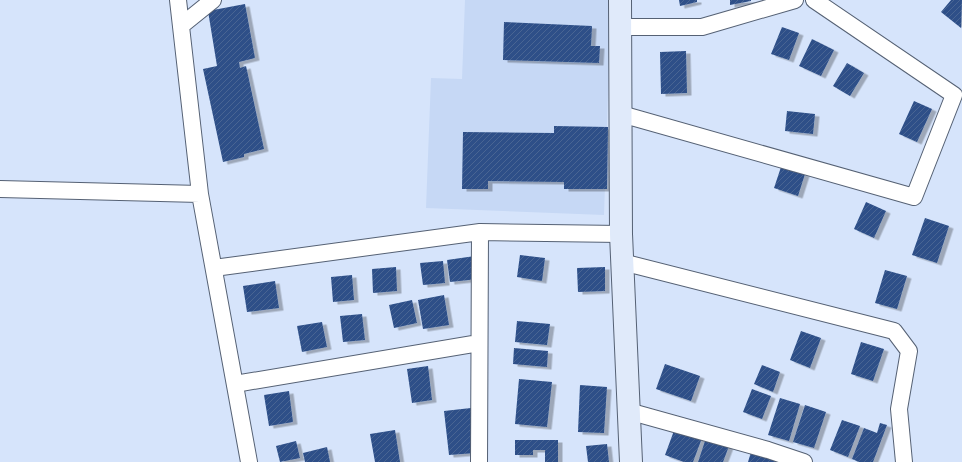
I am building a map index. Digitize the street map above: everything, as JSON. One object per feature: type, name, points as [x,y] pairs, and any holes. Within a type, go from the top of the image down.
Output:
[{"type":"street","points":[[178,0],[200,194],[249,462]]},
{"type":"street","points":[[182,25],[213,0]]},
{"type":"street","points":[[620,0],[621,234],[631,462]]},
{"type":"street","points":[[620,27],[702,26],[795,0]]},
{"type":"street","points":[[621,114],[914,197],[954,95],[814,0]]},
{"type":"street","points":[[0,189],[200,194]]},
{"type":"street","points":[[214,268],[480,232],[621,234]]},
{"type":"street","points":[[479,462],[480,232]]},
{"type":"street","points":[[622,262],[894,331],[909,352],[899,409],[904,462]]},
{"type":"street","points":[[235,384],[479,343]]},
{"type":"street","points":[[628,411],[768,450],[804,462]]},
{"type":"shaded area","points":[[465,0],[611,0],[604,215],[426,208],[431,78],[462,79]]},
{"type":"building","points":[[679,0],[697,0],[697,2],[680,6]]},
{"type":"building","points":[[730,0],[751,0],[751,1],[730,5]]},
{"type":"building","points":[[951,0],[962,0],[961,28],[941,12]]},
{"type":"building","points":[[245,4],[255,58],[239,62],[240,68],[246,66],[264,149],[244,154],[244,157],[223,162],[203,69],[217,66],[208,11]]},
{"type":"building","points":[[504,22],[592,26],[591,46],[600,46],[599,63],[503,60]]},
{"type":"building","points":[[782,27],[799,33],[789,60],[771,54]]},
{"type":"building","points":[[812,39],[834,50],[821,76],[799,66]]},
{"type":"building","points":[[686,51],[687,93],[661,94],[660,52]]},
{"type":"building","points":[[847,63],[864,73],[850,96],[833,86]]},
{"type":"building","points":[[914,101],[932,109],[917,142],[899,134]]},
{"type":"building","points":[[787,111],[815,114],[813,134],[785,131]]},
{"type":"building","points":[[554,126],[608,127],[607,189],[564,189],[564,182],[488,181],[488,189],[462,189],[463,132],[554,133]]},
{"type":"building","points":[[781,167],[805,174],[798,196],[774,188]]},
{"type":"building","points":[[866,202],[886,211],[874,238],[854,229]]},
{"type":"building","points":[[925,218],[949,226],[937,263],[912,255]]},
{"type":"building","points":[[520,255],[545,258],[542,281],[517,277]]},
{"type":"building","points":[[475,256],[478,279],[450,282],[447,260]]},
{"type":"building","points":[[443,261],[445,283],[423,285],[420,263]]},
{"type":"building","points":[[396,267],[397,291],[373,293],[372,269]]},
{"type":"building","points":[[605,267],[605,291],[578,292],[577,268]]},
{"type":"building","points":[[885,270],[907,276],[897,309],[875,303]]},
{"type":"building","points":[[352,275],[354,300],[333,302],[331,277]]},
{"type":"building","points":[[275,281],[279,308],[247,312],[243,286]]},
{"type":"building","points":[[444,295],[449,325],[423,329],[418,300]]},
{"type":"building","points":[[412,300],[417,323],[394,328],[389,305]]},
{"type":"building","points":[[362,314],[365,340],[343,342],[340,316]]},
{"type":"building","points":[[517,321],[550,324],[547,345],[515,342]]},
{"type":"building","points":[[322,322],[327,347],[302,352],[297,326]]},
{"type":"building","points":[[801,331],[821,338],[810,368],[790,360]]},
{"type":"building","points":[[861,342],[884,349],[873,381],[851,374]]},
{"type":"building","points":[[514,348],[548,351],[547,367],[513,364]]},
{"type":"building","points":[[665,364],[700,376],[691,401],[656,389]]},
{"type":"building","points":[[762,365],[780,372],[773,392],[754,384]]},
{"type":"building","points":[[428,366],[432,400],[412,403],[407,369]]},
{"type":"building","points":[[519,379],[552,382],[547,427],[515,424]]},
{"type":"building","points":[[580,385],[607,387],[604,433],[578,432]]},
{"type":"building","points":[[752,389],[771,396],[762,419],[743,412]]},
{"type":"building","points":[[289,391],[293,422],[269,426],[264,395]]},
{"type":"building","points":[[780,398],[800,404],[789,441],[768,435]]},
{"type":"building","points":[[805,405],[826,412],[814,448],[793,442]]},
{"type":"building","points":[[471,408],[475,453],[449,455],[444,411]]},
{"type":"building","points":[[842,420],[860,426],[848,457],[830,450]]},
{"type":"building","points":[[880,423],[887,425],[873,462],[859,462],[852,459],[864,428],[877,433]]},
{"type":"building","points":[[675,428],[702,438],[693,462],[684,462],[665,455]]},
{"type":"building","points":[[395,430],[400,462],[375,462],[370,434]]},
{"type":"building","points":[[706,438],[729,446],[723,462],[698,462]]},
{"type":"building","points":[[515,440],[558,440],[558,462],[545,462],[545,450],[533,450],[533,455],[515,455]]},
{"type":"building","points":[[296,441],[300,458],[280,462],[276,446]]},
{"type":"building","points":[[607,444],[609,462],[588,462],[586,446]]},
{"type":"building","points":[[327,447],[330,462],[305,462],[303,453]]},
{"type":"building","points":[[751,452],[778,462],[748,462]]}]
